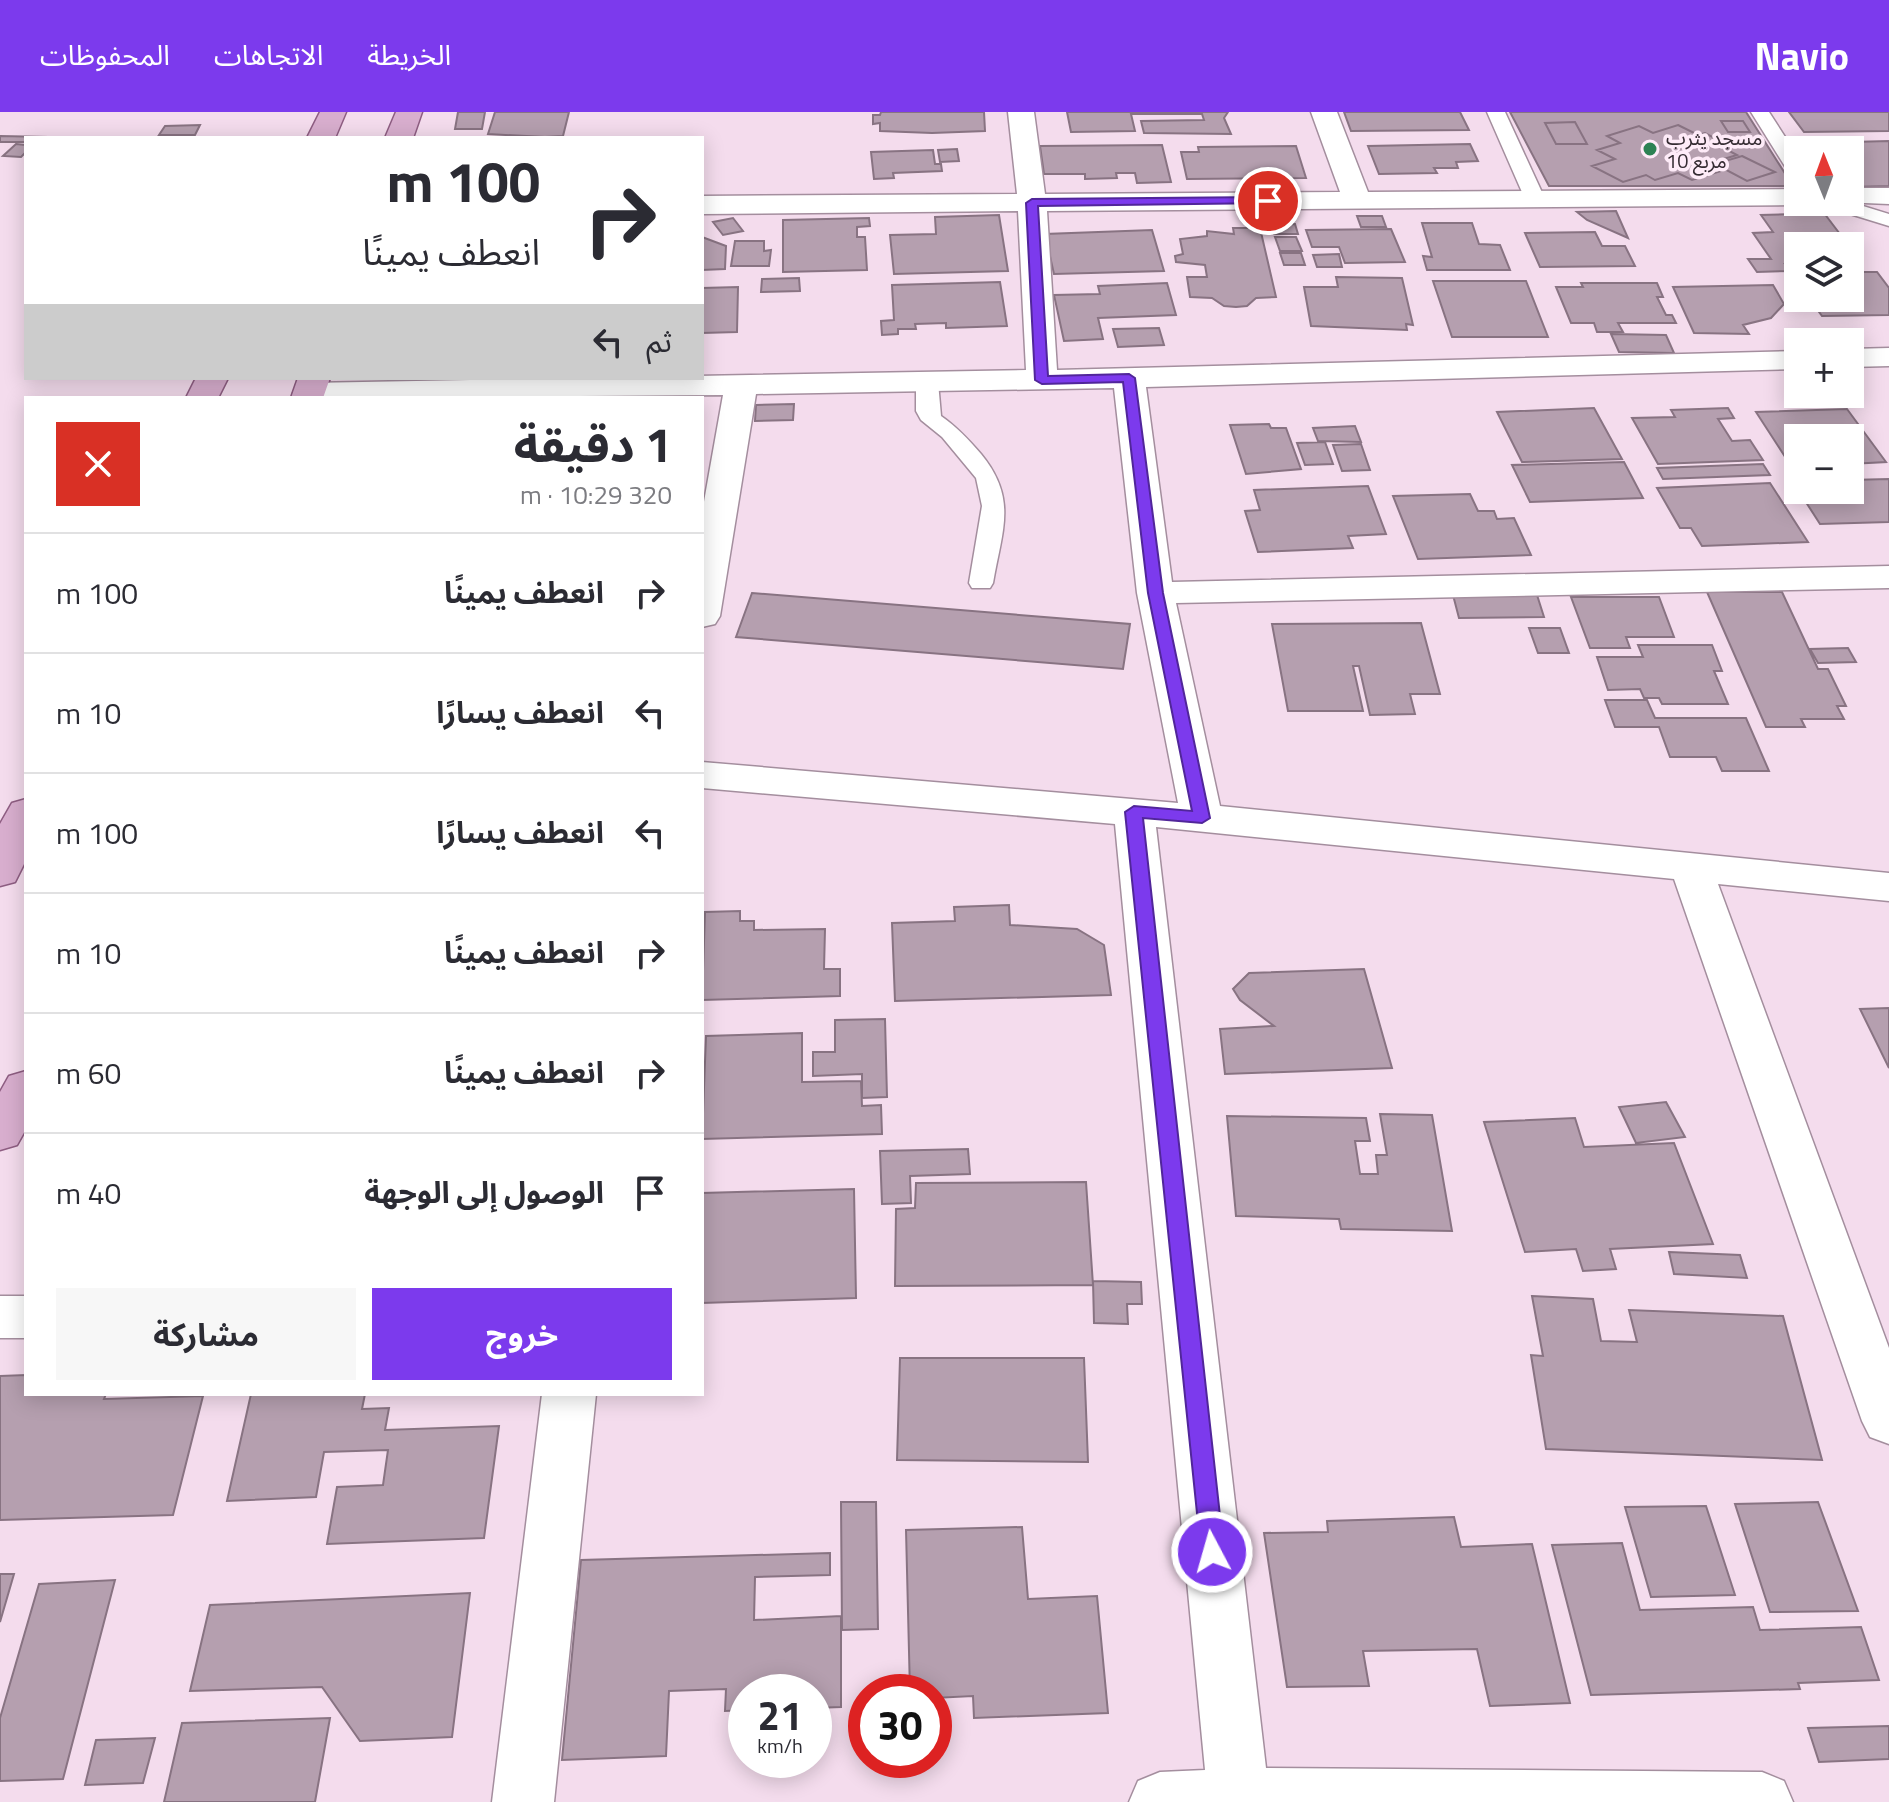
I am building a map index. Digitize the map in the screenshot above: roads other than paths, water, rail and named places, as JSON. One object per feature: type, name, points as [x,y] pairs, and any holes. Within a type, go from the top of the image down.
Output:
[{"type":"main road","points":[[322,136],[333,112]]},
{"type":"main road","points":[[400,136],[409,112]]},
{"type":"main road","points":[[0,872],[24,817]]},
{"type":"main road","points":[[0,1132],[24,1091]]},
{"type":"street","points":[[1021,112],[1032,203],[1042,380]]},
{"type":"street","points":[[1324,112],[1357,200]]},
{"type":"street","points":[[1864,196],[1889,196]]},
{"type":"street","points":[[704,205],[1784,197]]},
{"type":"street","points":[[1864,358],[1889,357]]},
{"type":"street","points":[[310,390],[1042,380],[1784,360]]},
{"type":"street","points":[[1129,378],[1155,593],[1202,818]]},
{"type":"street","points":[[704,604],[741,385]]},
{"type":"street","points":[[1155,593],[1889,577]]},
{"type":"street","points":[[704,775],[1202,818],[1889,887]]},
{"type":"street","points":[[1134,812],[1239,1800]]},
{"type":"street","points":[[1691,869],[1889,1421]]},
{"type":"street","points":[[0,1317],[24,1317]]},
{"type":"street","points":[[523,1802],[569,1396]]},
{"type":"street","points":[[1160,1802],[1762,1802]]},
{"type":"lane","points":[[1496,112],[1535,199]]},
{"type":"lane","points":[[1760,112],[1784,150]]},
{"type":"lane","points":[[1864,212],[1889,220]]},
{"type":"lane","points":[[927,382],[927,411],[932,420],[950,432],[987,477],[994,506],[981,583]]},
{"type":"place","name":"مسجد يثرب مربع 10","points":[[1650,149]]}]
